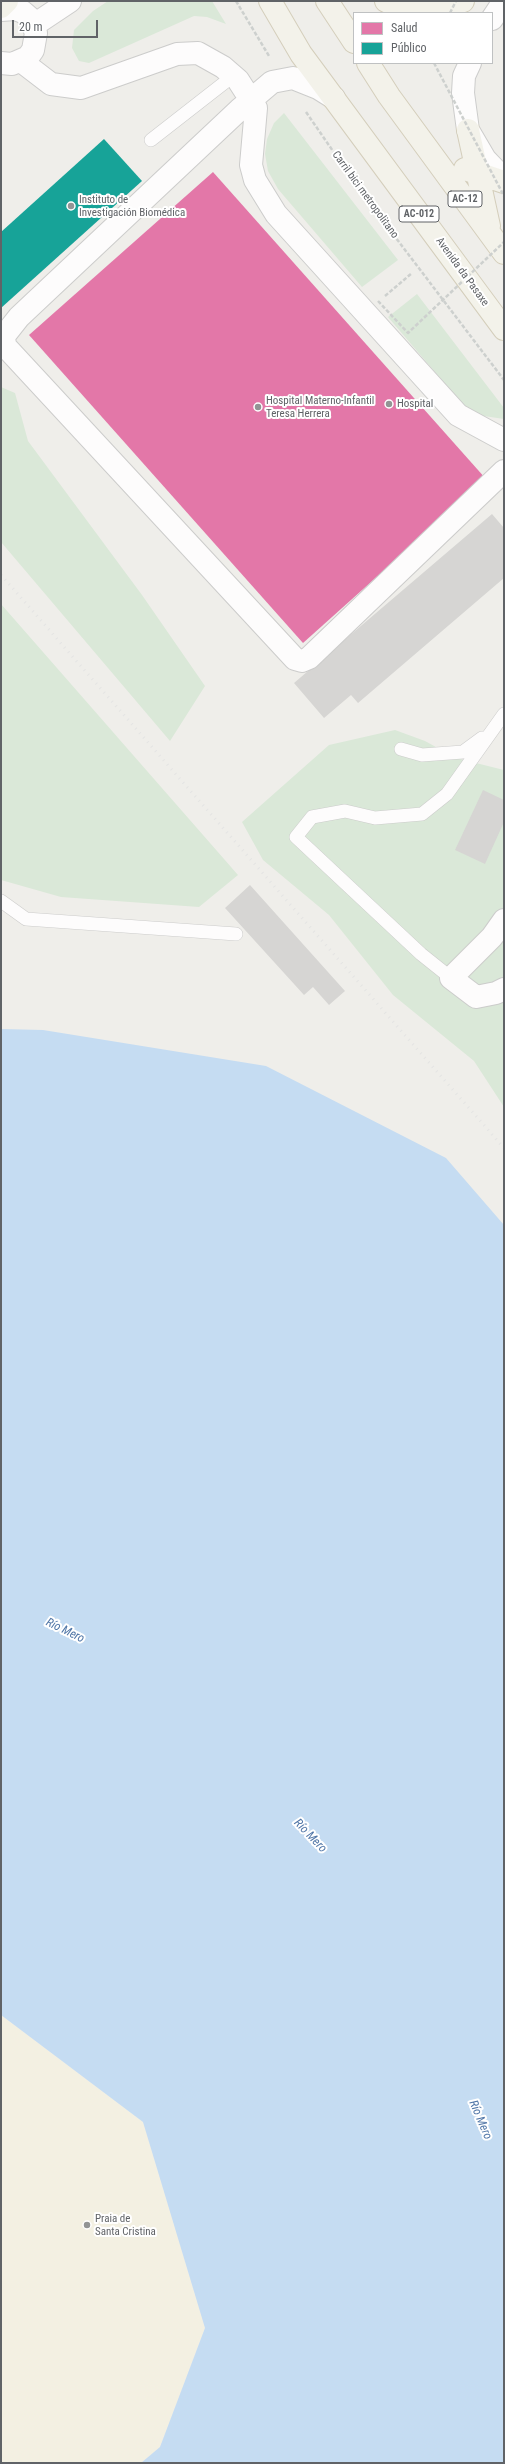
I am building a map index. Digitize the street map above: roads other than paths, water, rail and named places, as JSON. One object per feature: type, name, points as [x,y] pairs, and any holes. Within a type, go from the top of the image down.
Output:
[{"type":"main road","points":[[1,9],[7,1]]},
{"type":"main road","name":"Avenida da Pasaxe","points":[[270,1],[301,54],[504,329]]},
{"type":"main road","points":[[327,1],[353,40]]},
{"type":"main road","points":[[386,1],[396,6],[422,9],[451,5],[463,1]]},
{"type":"main road","points":[[369,64],[438,163],[504,180]]},
{"type":"main road","points":[[468,130],[477,172],[498,238],[504,252]]},
{"type":"main road","name":"AC-12","points":[[438,163],[498,238]]},
{"type":"street","points":[[34,25],[70,1]]},
{"type":"street","points":[[493,18],[504,1]]},
{"type":"street","points":[[1,9],[15,9],[23,12],[34,25],[36,42],[33,50],[6,65]]},
{"type":"street","points":[[6,65],[51,84],[81,88],[177,54],[198,53],[233,76],[252,99],[256,108],[251,165],[255,180],[276,214],[458,415],[504,440]]},
{"type":"street","points":[[470,64],[464,76],[463,93],[468,130],[484,159],[504,180]]},
{"type":"street","name":"Avenida da Pasaxe","points":[[252,99],[272,82],[293,78],[304,81],[334,98]]},
{"type":"street","points":[[252,99],[19,317],[4,336],[5,346],[295,659],[298,660],[309,658],[331,638],[504,471]]},
{"type":"street","points":[[504,920],[492,937],[451,978],[476,997],[496,993],[504,989]]},
{"type":"lane","points":[[151,140],[233,76]]},
{"type":"lane","points":[[451,978],[421,954],[296,837],[312,817],[345,811],[375,818],[422,814],[447,794],[504,714]]},
{"type":"lane","points":[[401,748],[422,755],[463,752],[489,733]]},
{"type":"lane","points":[[1,900],[26,919],[236,934]]},
{"type":"water","name":"Río Mero","points":[[1,1029],[43,1030],[266,1066],[446,1158],[504,1225],[504,2463],[141,2463],[160,2447],[205,2328],[143,2122],[1,2015]]},
{"type":"railway","points":[[1,575],[504,1148]]},
{"type":"place","name":"Instituto de Investigación Biomédica","points":[[71,206]]},
{"type":"place","name":"Hospital","points":[[389,404]]},
{"type":"place","name":"Hospital Materno-Infantil Teresa Herrera","points":[[258,407]]},
{"type":"place","name":"Praia de Santa Cristina","points":[[87,2225]]}]
